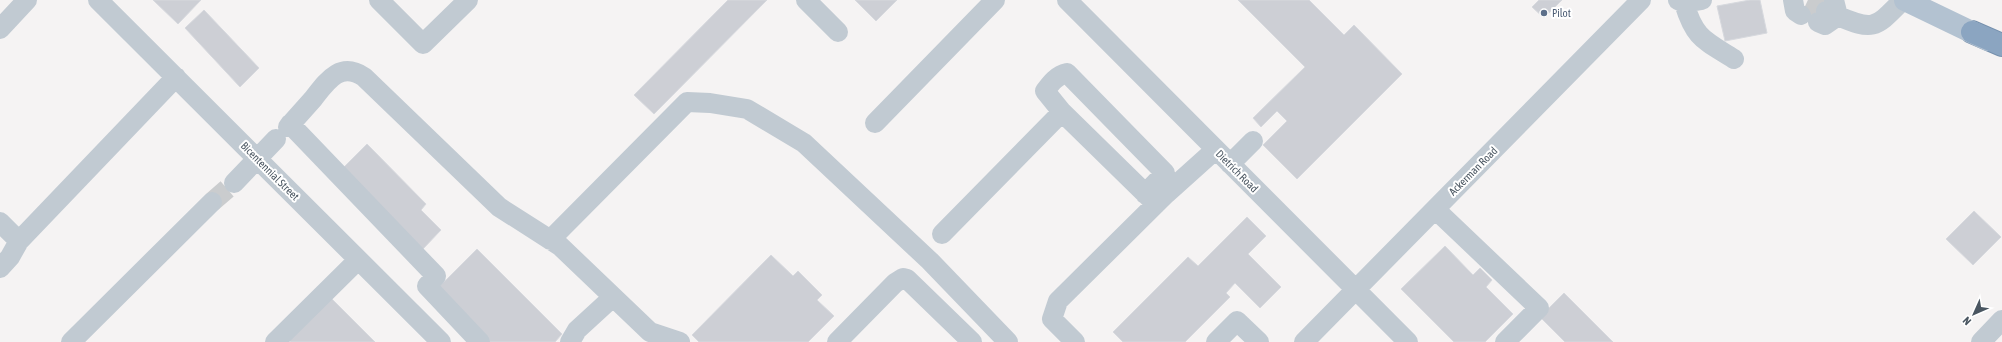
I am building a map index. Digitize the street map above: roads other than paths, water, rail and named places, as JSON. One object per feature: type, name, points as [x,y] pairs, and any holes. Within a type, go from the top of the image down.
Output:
[{"type":"highway","points":[[1972,32],[2002,46]]},
{"type":"main road","points":[[1904,0],[1972,32]]},
{"type":"street","points":[[0,29],[28,0]]},
{"type":"street","name":"Bicentennial Street","points":[[98,0],[441,342]]},
{"type":"street","points":[[379,0],[423,44],[468,0]]},
{"type":"street","points":[[806,0],[838,32]]},
{"type":"street","points":[[875,123],[995,0]]},
{"type":"street","name":"Dietrich Road","points":[[1066,0],[1408,342]]},
{"type":"street","name":"Ackerman Road","points":[[1312,339],[1355,290],[1641,0]]},
{"type":"street","points":[[1815,8],[1860,26],[1880,23],[1904,0]]},
{"type":"street","points":[[1688,1],[1689,21],[1700,37],[1734,59]]},
{"type":"street","points":[[234,183],[285,130],[331,76],[346,70],[356,71],[499,207],[560,246],[650,332],[680,342]]},
{"type":"street","points":[[1067,73],[1165,173],[1151,199],[1062,112],[1045,91],[1054,80],[1062,74],[1067,73]]},
{"type":"street","points":[[0,268],[10,257],[19,241],[176,77]]},
{"type":"street","points":[[550,240],[687,102],[710,102],[747,109],[804,143],[930,261],[1008,342]]},
{"type":"street","points":[[942,234],[1062,112]]},
{"type":"street","points":[[285,130],[436,276],[427,286],[480,342]]},
{"type":"street","points":[[1230,164],[1253,141]]},
{"type":"street","points":[[1075,342],[1052,319],[1058,301],[1151,199],[1216,150]]},
{"type":"street","points":[[71,342],[212,202]]},
{"type":"street","points":[[1435,209],[1539,308],[1504,342]]},
{"type":"street","points":[[0,222],[19,241]]},
{"type":"street","points":[[275,342],[358,260]]},
{"type":"street","points":[[837,342],[895,283],[903,278],[907,279],[972,342]]},
{"type":"street","points":[[570,342],[577,330],[613,297]]},
{"type":"street","points":[[1981,342],[2002,320]]},
{"type":"street","points":[[1216,342],[1237,321],[1259,342]]},
{"type":"tunnel","points":[[1807,2],[1822,9]]},
{"type":"tunnel","points":[[212,202],[234,183]]},
{"type":"place","name":"Pilot","points":[[1544,13]]}]
